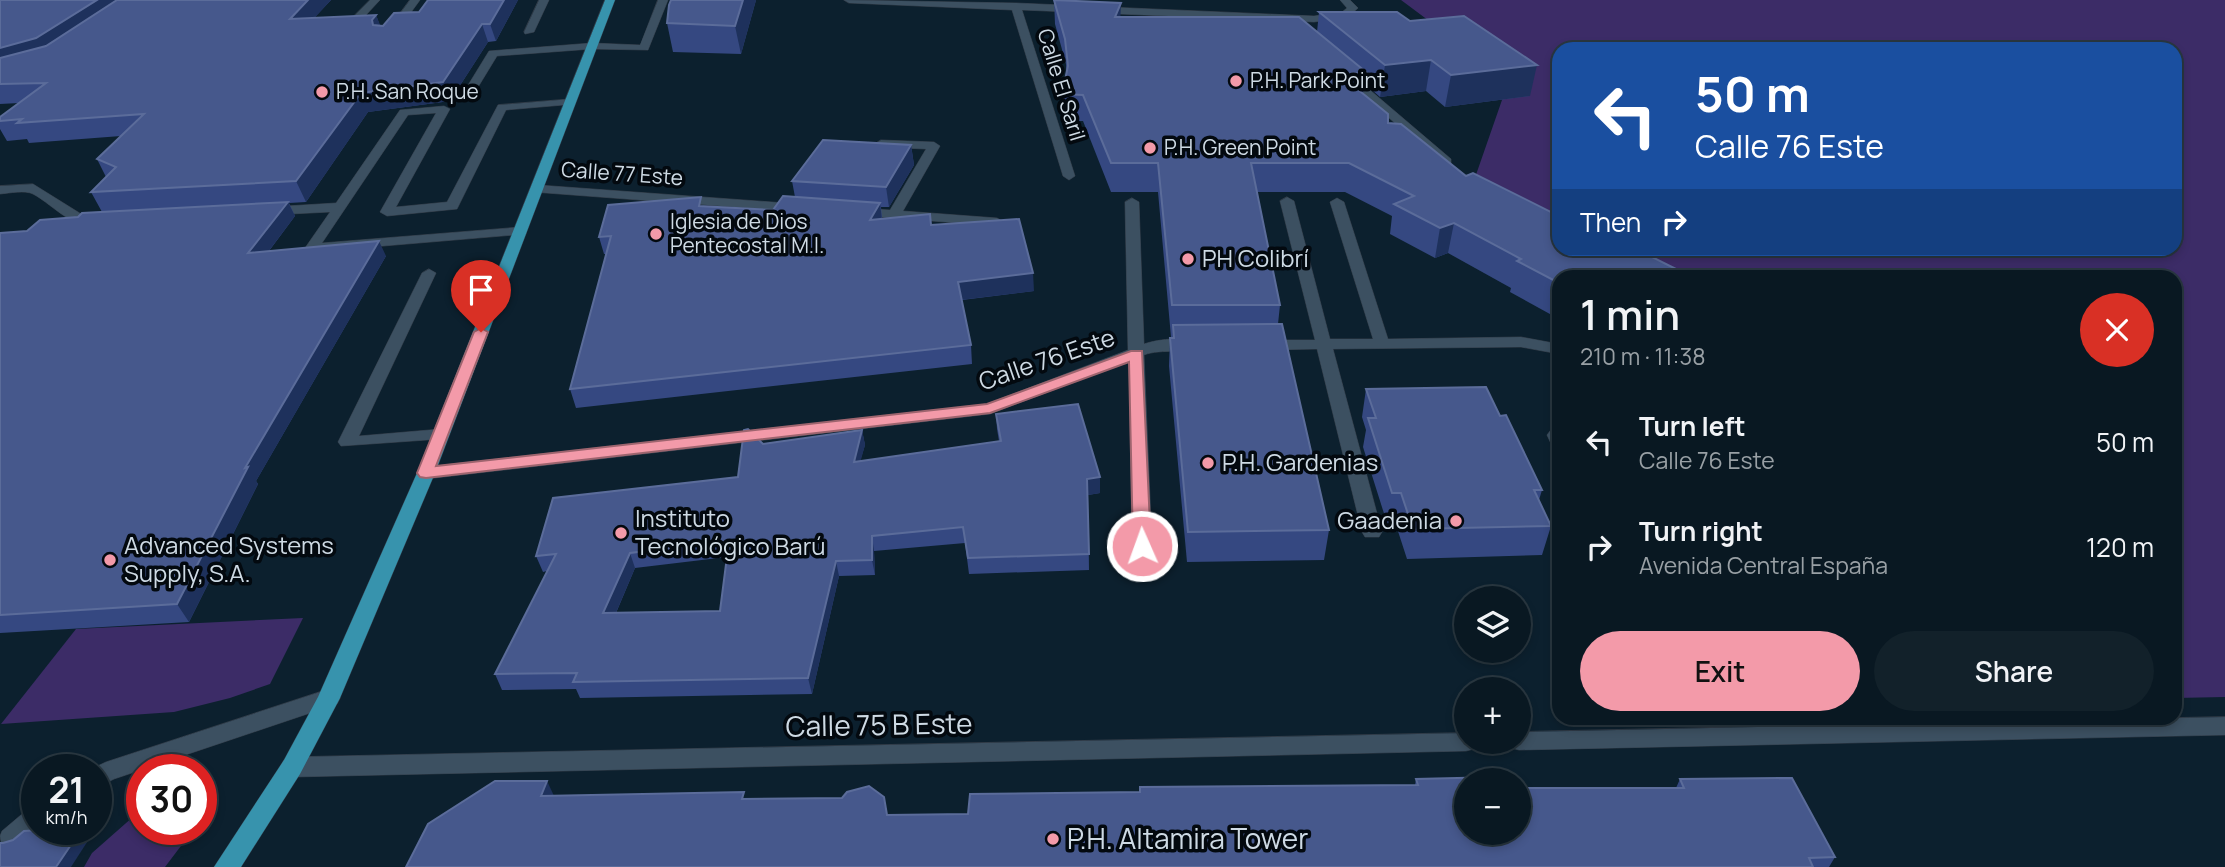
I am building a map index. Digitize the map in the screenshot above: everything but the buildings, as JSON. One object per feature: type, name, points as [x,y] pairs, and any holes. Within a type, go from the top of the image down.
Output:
[{"type":"main road","points":[[227,867],[292,766],[329,698],[426,473],[610,0]]},
{"type":"street","points":[[348,29],[374,0]]},
{"type":"street","points":[[386,39],[415,0]]},
{"type":"street","points":[[529,33],[544,0]]},
{"type":"street","points":[[468,95],[493,53],[592,47],[644,48],[663,0]]},
{"type":"street","points":[[849,0],[1314,19],[1345,15],[1353,8],[1345,0]]},
{"type":"street","points":[[1113,0],[1118,11]]},
{"type":"street","name":"Calle El Saril","points":[[1016,6],[1069,176]]},
{"type":"street","points":[[1279,18],[1290,27]]},
{"type":"street","points":[[1332,64],[1454,168]]},
{"type":"street","points":[[521,231],[312,248],[404,112],[444,109],[387,212],[452,206],[502,107],[571,102]]},
{"type":"street","points":[[881,144],[934,146],[894,215]]},
{"type":"street","points":[[1402,145],[1428,145]]},
{"type":"street","points":[[0,190],[33,188],[83,221],[110,220]]},
{"type":"street","name":"Calle 77 Este","points":[[538,190],[812,209]]},
{"type":"street","points":[[1287,201],[1373,532]]},
{"type":"street","points":[[1132,202],[1142,546]]},
{"type":"street","points":[[1337,202],[1382,344]]},
{"type":"street","points":[[259,212],[340,207]]},
{"type":"street","points":[[839,211],[997,222]]},
{"type":"street","points":[[429,273],[347,442],[441,434]]},
{"type":"street","points":[[1247,345],[1521,342],[1552,348]]},
{"type":"street","name":"Calle 76 Este","points":[[426,473],[990,409],[1155,345],[1208,345]]},
{"type":"street","points":[[112,770],[329,698]]},
{"type":"street","points":[[1531,741],[2225,726]]},
{"type":"street","name":"Calle 75 B Este","points":[[292,766],[1454,742]]},
{"type":"street","points":[[11,839],[21,831]]},
{"type":"shaded area","points":[[1401,0],[2225,0],[2225,697],[2182,698],[2182,270],[1625,270],[1596,256],[2182,256],[2182,42],[1552,42],[1552,234],[1470,192],[1502,100],[1511,82]]},
{"type":"shaded area","points":[[303,618],[270,684],[230,698],[174,712],[1,724],[76,629]]},
{"type":"shaded area","points":[[126,823],[126,845],[182,845],[165,867],[84,867],[92,853],[101,845],[112,845],[112,835]]},
{"type":"place","name":"P.H. Park Point","points":[[1236,81]]},
{"type":"place","name":"P.H. San Roque","points":[[322,92]]},
{"type":"place","name":"P.H. Green Point","points":[[1150,148]]},
{"type":"place","name":"Iglesia de Dios Pentecostal M.I.","points":[[656,234]]},
{"type":"place","name":"PH Colibrí","points":[[1188,259]]},
{"type":"place","name":"P.H. Gardenias","points":[[1208,463]]},
{"type":"place","name":"Gaadenia","points":[[1456,521]]},
{"type":"place","name":"Instituto Tecnológico Barú","points":[[621,533]]},
{"type":"place","name":"Advanced Systems Supply, S.A.","points":[[110,560]]},
{"type":"place","name":"P.H. Altamira Tower","points":[[1053,839]]},
{"type":"route","points":[[481,332],[426,473],[990,409],[1136,354],[1142,546]]}]
